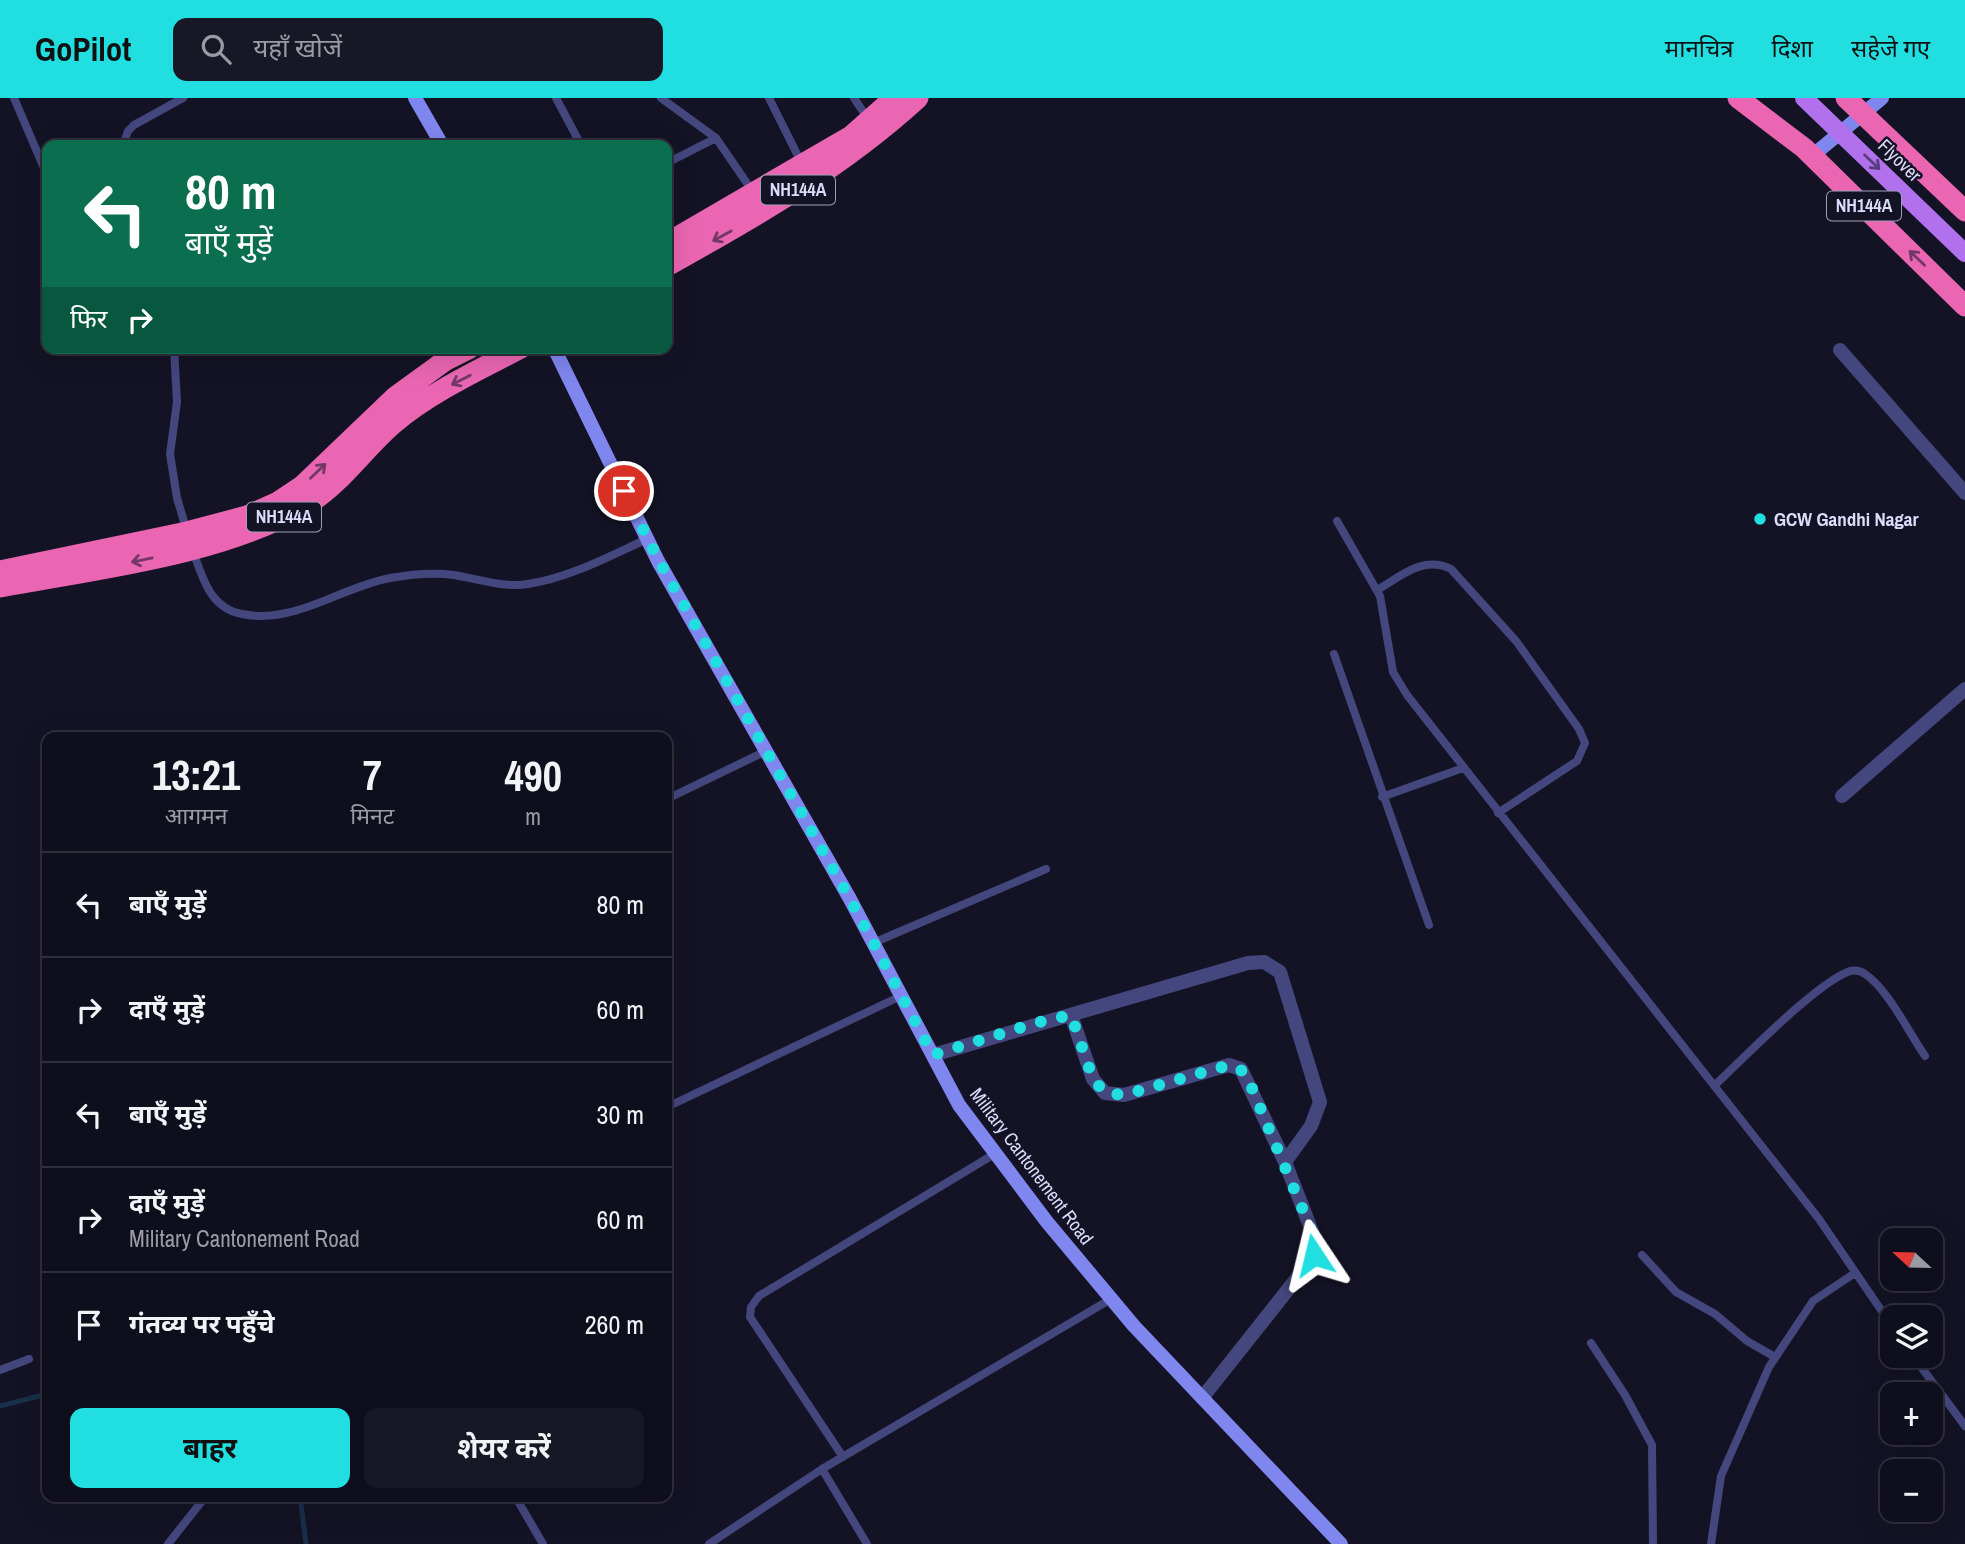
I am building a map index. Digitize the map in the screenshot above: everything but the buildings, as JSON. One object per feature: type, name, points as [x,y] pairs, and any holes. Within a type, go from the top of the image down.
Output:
[{"type":"highway","name":"NH144A","points":[[873,128],[894,98]]},
{"type":"highway","name":"NH144A","points":[[672,263],[918,98]]},
{"type":"highway","name":"NH144A","points":[[1738,98],[1753,105],[1812,156],[1965,306]]},
{"type":"highway","points":[[1846,98],[1965,211]]},
{"type":"highway","name":"NH144A","points":[[672,241],[760,202]]},
{"type":"highway","name":"NH144A","points":[[0,571],[190,540],[278,502],[302,486],[395,397],[438,365],[459,354]]},
{"type":"highway","name":"NH144A","points":[[0,587],[190,540],[276,522],[310,503],[338,481],[393,425],[419,404],[511,354]]},
{"type":"main road","name":"Flyover","points":[[1804,98],[1965,253]]},
{"type":"street","points":[[415,98],[439,140]]},
{"type":"street","points":[[1812,156],[1882,98]]},
{"type":"street","points":[[1840,350],[1965,493]]},
{"type":"street","name":"Military Cantonement Road","points":[[557,354],[647,539],[873,943],[959,1105],[1047,1222],[1111,1299],[1341,1544]]},
{"type":"street","points":[[1842,796],[1965,689]]},
{"type":"street","points":[[933,1055],[1035,1023],[1248,963],[1264,962],[1280,972],[1320,1102],[1311,1126],[1285,1163]]},
{"type":"street","points":[[1071,1015],[1093,1079],[1105,1093],[1124,1095],[1229,1065],[1241,1069],[1285,1163],[1315,1239],[1314,1255],[1202,1398]]},
{"type":"lane","points":[[14,98],[42,163]]},
{"type":"lane","points":[[125,140],[128,131],[135,125],[183,98]]},
{"type":"lane","points":[[556,98],[578,140]]},
{"type":"lane","points":[[662,98],[716,138],[760,202]]},
{"type":"lane","points":[[769,98],[806,174]]},
{"type":"lane","points":[[854,98],[873,128]]},
{"type":"lane","points":[[672,160],[716,138]]},
{"type":"lane","points":[[174,354],[177,402],[170,454],[177,498],[209,594],[240,614],[277,616],[388,578],[430,573],[527,585],[567,573],[647,539]]},
{"type":"lane","points":[[1337,521],[1377,590],[1393,672],[1463,768],[1819,1219],[1880,1309]]},
{"type":"lane","points":[[1377,590],[1410,570],[1428,564],[1440,564],[1451,569],[1516,641],[1579,729],[1585,743],[1577,761],[1499,813]]},
{"type":"lane","points":[[1334,654],[1429,925]]},
{"type":"lane","points":[[672,795],[766,751]]},
{"type":"lane","points":[[1382,797],[1463,768]]},
{"type":"lane","points":[[873,943],[1046,869]]},
{"type":"lane","points":[[1715,1085],[1797,1010],[1841,975],[1854,970],[1864,973],[1880,988],[1925,1056]]},
{"type":"lane","points":[[672,1105],[901,996]]},
{"type":"lane","points":[[843,1457],[750,1317],[751,1307],[759,1296],[996,1153]]},
{"type":"lane","points":[[1642,1255],[1676,1292],[1715,1314],[1757,1348],[1775,1357]]},
{"type":"lane","points":[[1711,1544],[1721,1476],[1750,1405],[1775,1357],[1814,1301],[1855,1273]]},
{"type":"lane","points":[[709,1544],[822,1468],[1111,1299]]},
{"type":"lane","points":[[1591,1343],[1625,1395],[1652,1444],[1653,1544]]},
{"type":"lane","points":[[0,1370],[29,1359]]},
{"type":"lane","points":[[1922,1368],[1965,1426]]},
{"type":"lane","points":[[822,1468],[867,1544]]},
{"type":"lane","points":[[168,1544],[200,1502]]},
{"type":"lane","points":[[518,1502],[543,1544]]},
{"type":"waterway","points":[[0,1406],[42,1395]]},
{"type":"waterway","points":[[301,1502],[306,1544]]},
{"type":"place","name":"GCW Gandhi Nagar","points":[[1760,519]]},
{"type":"route","points":[[624,491],[659,561],[850,899],[933,1055],[1035,1023],[1071,1015],[1093,1079],[1097,1087],[1105,1093],[1124,1095],[1234,1065],[1246,1074],[1285,1163],[1315,1239],[1314,1255]]}]
